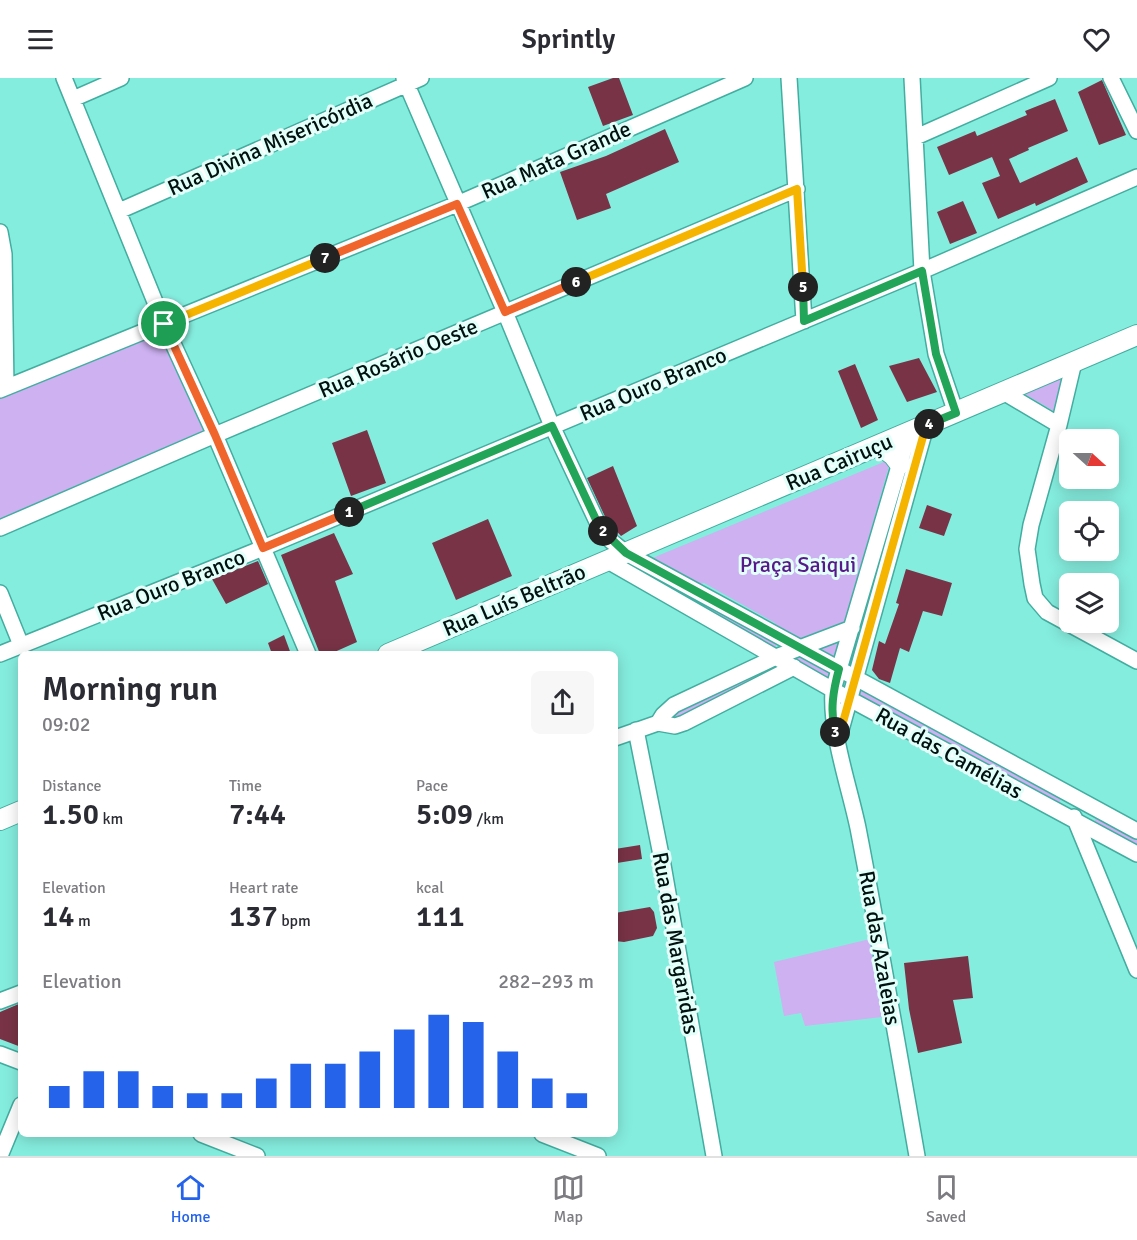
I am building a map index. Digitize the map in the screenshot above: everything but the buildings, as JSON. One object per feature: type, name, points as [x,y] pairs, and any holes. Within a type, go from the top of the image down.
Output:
[{"type":"main road","name":"Rua Cairuçu","points":[[606,560],[1005,393],[1137,335]]},
{"type":"main road","points":[[879,445],[893,455],[900,464]]},
{"type":"main road","name":"Rua Luís Beltrão","points":[[395,651],[606,560]]},
{"type":"main road","points":[[0,820],[18,812]]},
{"type":"street","points":[[64,78],[164,324],[215,435],[307,651]]},
{"type":"street","points":[[73,99],[120,78]]},
{"type":"street","name":"Rua Divina Misericórdia","points":[[119,211],[405,81],[422,78]]},
{"type":"street","name":"Rua Mata Grande","points":[[3,389],[457,204],[745,78]]},
{"type":"street","points":[[789,78],[804,321]]},
{"type":"street","points":[[912,78],[922,271],[936,354],[956,413]]},
{"type":"street","points":[[916,137],[1049,78]]},
{"type":"street","points":[[1111,78],[1137,131]]},
{"type":"street","name":"Rua das Camélias","points":[[405,81],[552,426],[599,526],[611,541],[626,553],[1137,831]]},
{"type":"street","name":"Rua Ouro Branco","points":[[0,654],[263,548],[922,271],[1137,177]]},
{"type":"street","name":"Rua Rosário Oeste","points":[[0,528],[797,189]]},
{"type":"street","points":[[0,232],[4,254],[3,389]]},
{"type":"street","points":[[1074,362],[1031,525],[1027,549],[1035,598],[1047,612],[1137,661]]},
{"type":"street","points":[[1005,393],[1059,425]]},
{"type":"street","points":[[849,698],[900,464],[917,429]]},
{"type":"street","points":[[833,690],[852,628],[882,554],[917,429]]},
{"type":"street","name":"Rua das Camélias","points":[[606,560],[833,690],[1137,854]]},
{"type":"street","points":[[0,593],[21,645]]},
{"type":"street","points":[[658,723],[674,705],[776,657],[852,628]]},
{"type":"street","points":[[618,737],[658,723],[675,726],[684,723],[794,667]]},
{"type":"street","name":"Rua das Azaleias","points":[[833,690],[832,714],[857,826],[917,1156]]},
{"type":"street","name":"Rua das Azaleias","points":[[838,740],[849,698]]},
{"type":"street","name":"Rua das Margaridas","points":[[636,730],[665,876],[714,1156]]},
{"type":"street","points":[[1068,794],[1075,821],[1137,970]]},
{"type":"street","points":[[0,1001],[18,994]]},
{"type":"street","points":[[0,1054],[18,1061]]},
{"type":"street","points":[[0,1156],[18,1113]]},
{"type":"street","points":[[557,1137],[576,1141],[598,1156]]},
{"type":"street","points":[[213,1156],[220,1138],[258,1156]]},
{"type":"green space","points":[[164,324],[215,435],[0,528],[0,391]]},
{"type":"green space","points":[[1064,375],[1057,413],[1023,393]]},
{"type":"green space","name":"Praça Saiqui","points":[[891,459],[844,625],[798,641],[777,629],[775,623],[704,583],[697,585],[650,559]]},
{"type":"green space","points":[[629,562],[778,642],[775,648],[628,564]]},
{"type":"green space","points":[[841,640],[834,661],[810,647]]},
{"type":"green space","points":[[798,654],[832,671],[829,679],[795,660]]},
{"type":"green space","points":[[774,662],[784,668],[677,721],[670,718],[672,710]]},
{"type":"green space","points":[[858,688],[1061,798],[1059,804],[856,698]]},
{"type":"green space","points":[[1096,817],[1137,835],[1137,848],[1094,824]]},
{"type":"green space","points":[[870,939],[882,1017],[805,1026],[801,1013],[784,1016],[774,962]]},
{"type":"route","points":[[797,189],[804,321],[922,271],[930,329],[956,413],[926,426],[838,740],[832,714],[832,702],[839,669],[626,553],[611,541],[599,526],[552,426],[263,548],[164,324],[457,204],[505,312],[797,189]]}]
